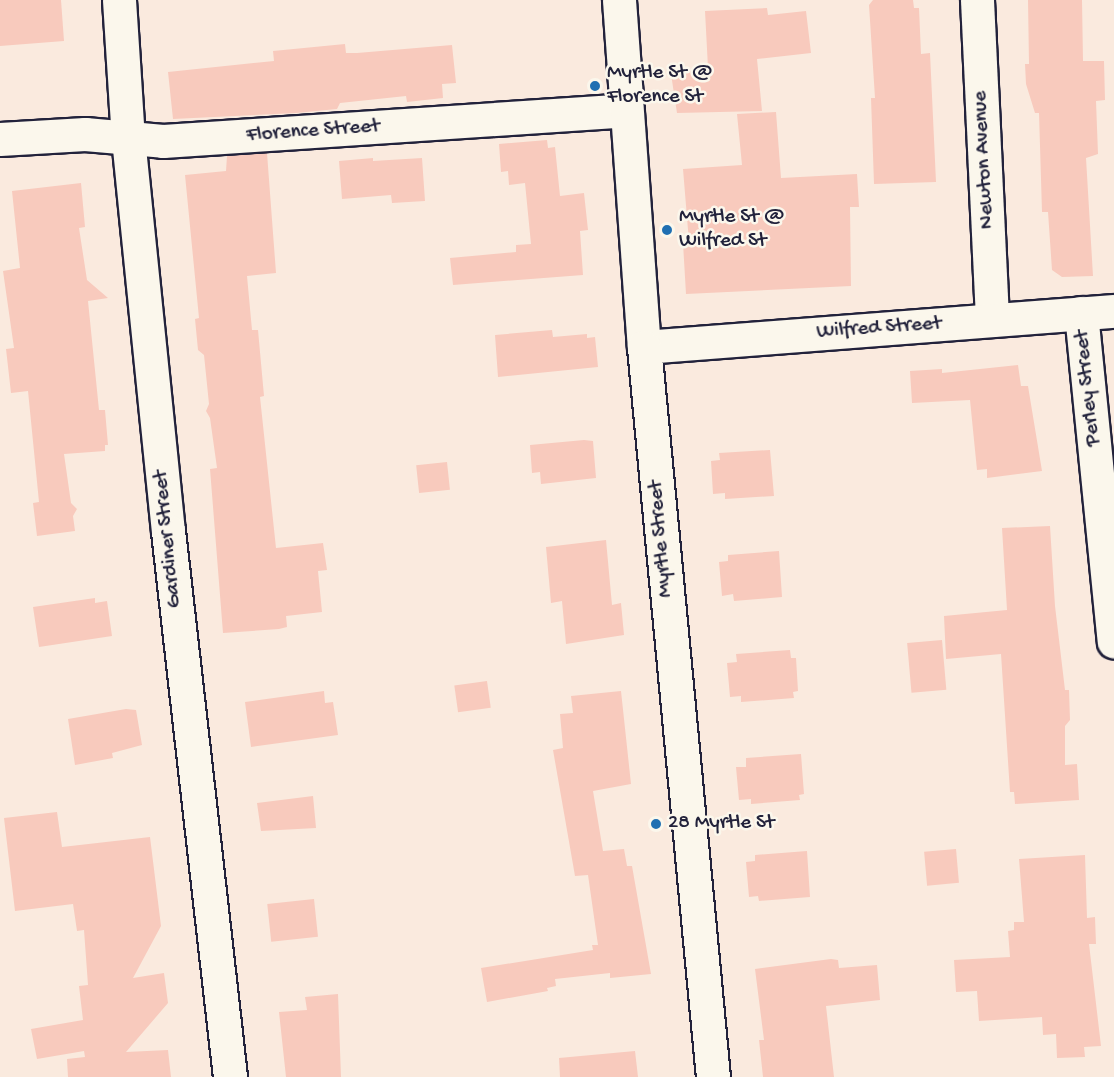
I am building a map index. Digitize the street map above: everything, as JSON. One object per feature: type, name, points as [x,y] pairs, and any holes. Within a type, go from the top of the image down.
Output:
[{"type":"street","name":"Gardiner Street","points":[[119,0],[128,138],[230,1077]]},
{"type":"street","name":"Myrtle Street","points":[[619,0],[644,347],[713,1077]]},
{"type":"street","name":"Newton Avenue","points":[[977,0],[992,320]]},
{"type":"street","name":"Florence Street","points":[[0,139],[85,134],[163,141],[626,110]]},
{"type":"street","name":"Wilfred Street","points":[[644,347],[1114,311]]},
{"type":"street","name":"Perley Street","points":[[1081,313],[1114,641]]},
{"type":"building","points":[[0,0],[61,0],[64,41],[0,46]]},
{"type":"building","points":[[873,0],[913,0],[914,8],[919,8],[921,54],[930,53],[936,182],[874,184],[871,98],[875,98],[869,5]]},
{"type":"building","points":[[1028,0],[1082,0],[1083,61],[1104,61],[1105,100],[1096,101],[1098,154],[1086,158],[1093,276],[1062,277],[1052,270],[1048,212],[1042,212],[1039,113],[1035,113],[1026,84],[1025,64],[1029,64]]},
{"type":"building","points":[[767,8],[768,15],[806,11],[811,53],[757,59],[762,111],[677,113],[671,74],[708,68],[705,11]]},
{"type":"building","points":[[345,44],[346,53],[452,45],[456,83],[442,84],[443,98],[407,102],[406,96],[340,103],[337,109],[173,119],[168,72],[274,61],[273,51]]},
{"type":"building","points":[[776,112],[781,178],[857,174],[859,207],[850,207],[851,286],[686,294],[683,243],[689,242],[683,169],[742,165],[737,114]]},
{"type":"building","points":[[547,140],[548,148],[555,147],[560,196],[584,193],[588,230],[580,231],[583,275],[453,285],[450,258],[516,252],[516,245],[531,244],[525,183],[509,185],[508,171],[501,172],[499,144]]},
{"type":"building","points":[[267,153],[276,273],[247,276],[252,330],[258,330],[264,396],[260,397],[276,548],[323,543],[327,570],[318,571],[322,612],[286,616],[287,627],[279,629],[223,633],[210,469],[217,468],[210,418],[206,411],[209,404],[204,355],[198,350],[195,319],[199,318],[185,175],[226,171],[227,156]]},
{"type":"building","points":[[373,158],[373,161],[422,158],[425,201],[392,203],[391,195],[342,199],[339,161]]},
{"type":"building","points":[[81,183],[85,227],[79,228],[87,280],[108,298],[88,301],[99,410],[105,410],[108,445],[105,445],[105,451],[64,454],[71,503],[77,509],[73,516],[75,531],[37,536],[33,503],[39,502],[28,391],[11,393],[6,349],[14,348],[3,271],[20,268],[12,191]]},
{"type":"building","points":[[552,330],[553,337],[587,334],[587,338],[595,337],[598,367],[498,377],[495,335]]},
{"type":"building","points":[[1018,365],[1021,386],[1028,386],[1042,471],[987,478],[987,469],[977,470],[970,400],[912,403],[910,371],[942,369],[942,373]]},
{"type":"building","points":[[593,441],[596,478],[541,484],[540,472],[532,473],[530,445]]},
{"type":"building","points":[[770,450],[774,496],[725,499],[725,493],[713,494],[711,461],[720,460],[719,453]]},
{"type":"building","points":[[447,462],[450,490],[419,493],[416,465]]},
{"type":"building","points":[[1050,526],[1055,606],[1065,690],[1069,690],[1070,720],[1065,726],[1065,765],[1077,764],[1079,800],[1015,804],[1014,792],[1010,792],[1001,654],[946,659],[944,616],[1007,610],[1002,528]]},
{"type":"building","points":[[606,540],[612,605],[621,603],[624,635],[566,644],[562,601],[551,603],[546,547]]},
{"type":"building","points":[[779,551],[782,597],[734,601],[733,594],[722,596],[719,562],[728,561],[728,555]]},
{"type":"building","points":[[95,598],[95,603],[107,601],[112,636],[39,647],[33,607]]},
{"type":"building","points":[[942,640],[946,690],[911,693],[907,643]]},
{"type":"building","points":[[790,650],[791,658],[796,658],[798,691],[793,692],[794,698],[741,702],[741,696],[730,697],[727,663],[737,662],[736,654]]},
{"type":"building","points":[[487,681],[491,708],[458,712],[454,686]]},
{"type":"building","points":[[324,691],[325,703],[333,702],[338,735],[251,747],[245,702]]},
{"type":"building","points":[[621,691],[631,784],[593,791],[603,851],[624,849],[627,866],[632,866],[651,974],[610,978],[610,973],[555,979],[556,986],[547,988],[548,991],[487,1002],[481,968],[593,950],[592,945],[598,945],[588,875],[575,876],[553,750],[563,748],[560,714],[573,713],[571,696]]},
{"type":"building","points":[[126,709],[136,710],[142,745],[112,753],[113,758],[75,765],[68,719]]},
{"type":"building","points":[[801,754],[804,794],[799,795],[800,800],[751,804],[751,799],[739,800],[736,767],[746,767],[746,758]]},
{"type":"building","points":[[313,796],[316,828],[261,831],[257,803]]},
{"type":"building","points":[[57,812],[62,847],[150,837],[161,926],[133,978],[164,973],[168,1003],[126,1052],[168,1050],[171,1077],[68,1077],[67,1059],[85,1057],[84,1051],[37,1059],[31,1029],[83,1020],[79,986],[88,985],[84,930],[77,931],[73,904],[15,911],[4,818]]},
{"type":"building","points":[[956,849],[959,883],[927,886],[924,852]]},
{"type":"building","points":[[807,851],[810,897],[759,901],[758,896],[749,897],[746,862],[755,861],[755,855]]},
{"type":"building","points":[[1085,855],[1087,918],[1095,917],[1096,944],[1089,944],[1101,1046],[1084,1047],[1085,1057],[1057,1058],[1056,1034],[1043,1035],[1042,1017],[979,1021],[977,991],[956,992],[954,960],[1010,957],[1008,931],[1014,930],[1014,922],[1024,922],[1019,859]]},
{"type":"building","points":[[314,899],[318,937],[271,942],[267,904]]},
{"type":"building","points":[[838,960],[839,968],[877,965],[880,1000],[826,1006],[834,1077],[763,1077],[759,1040],[764,1040],[755,969]]},
{"type":"building","points":[[338,994],[341,1077],[286,1077],[279,1012],[307,1010],[305,997]]},
{"type":"building","points":[[635,1051],[638,1077],[560,1077],[559,1058]]},
{"type":"place","name":"Myrtle St @ Florence St","points":[[595,86]]},
{"type":"place","name":"Myrtle St @ Wilfred St","points":[[667,230]]},
{"type":"place","name":"28 Myrtle St","points":[[656,824]]}]
